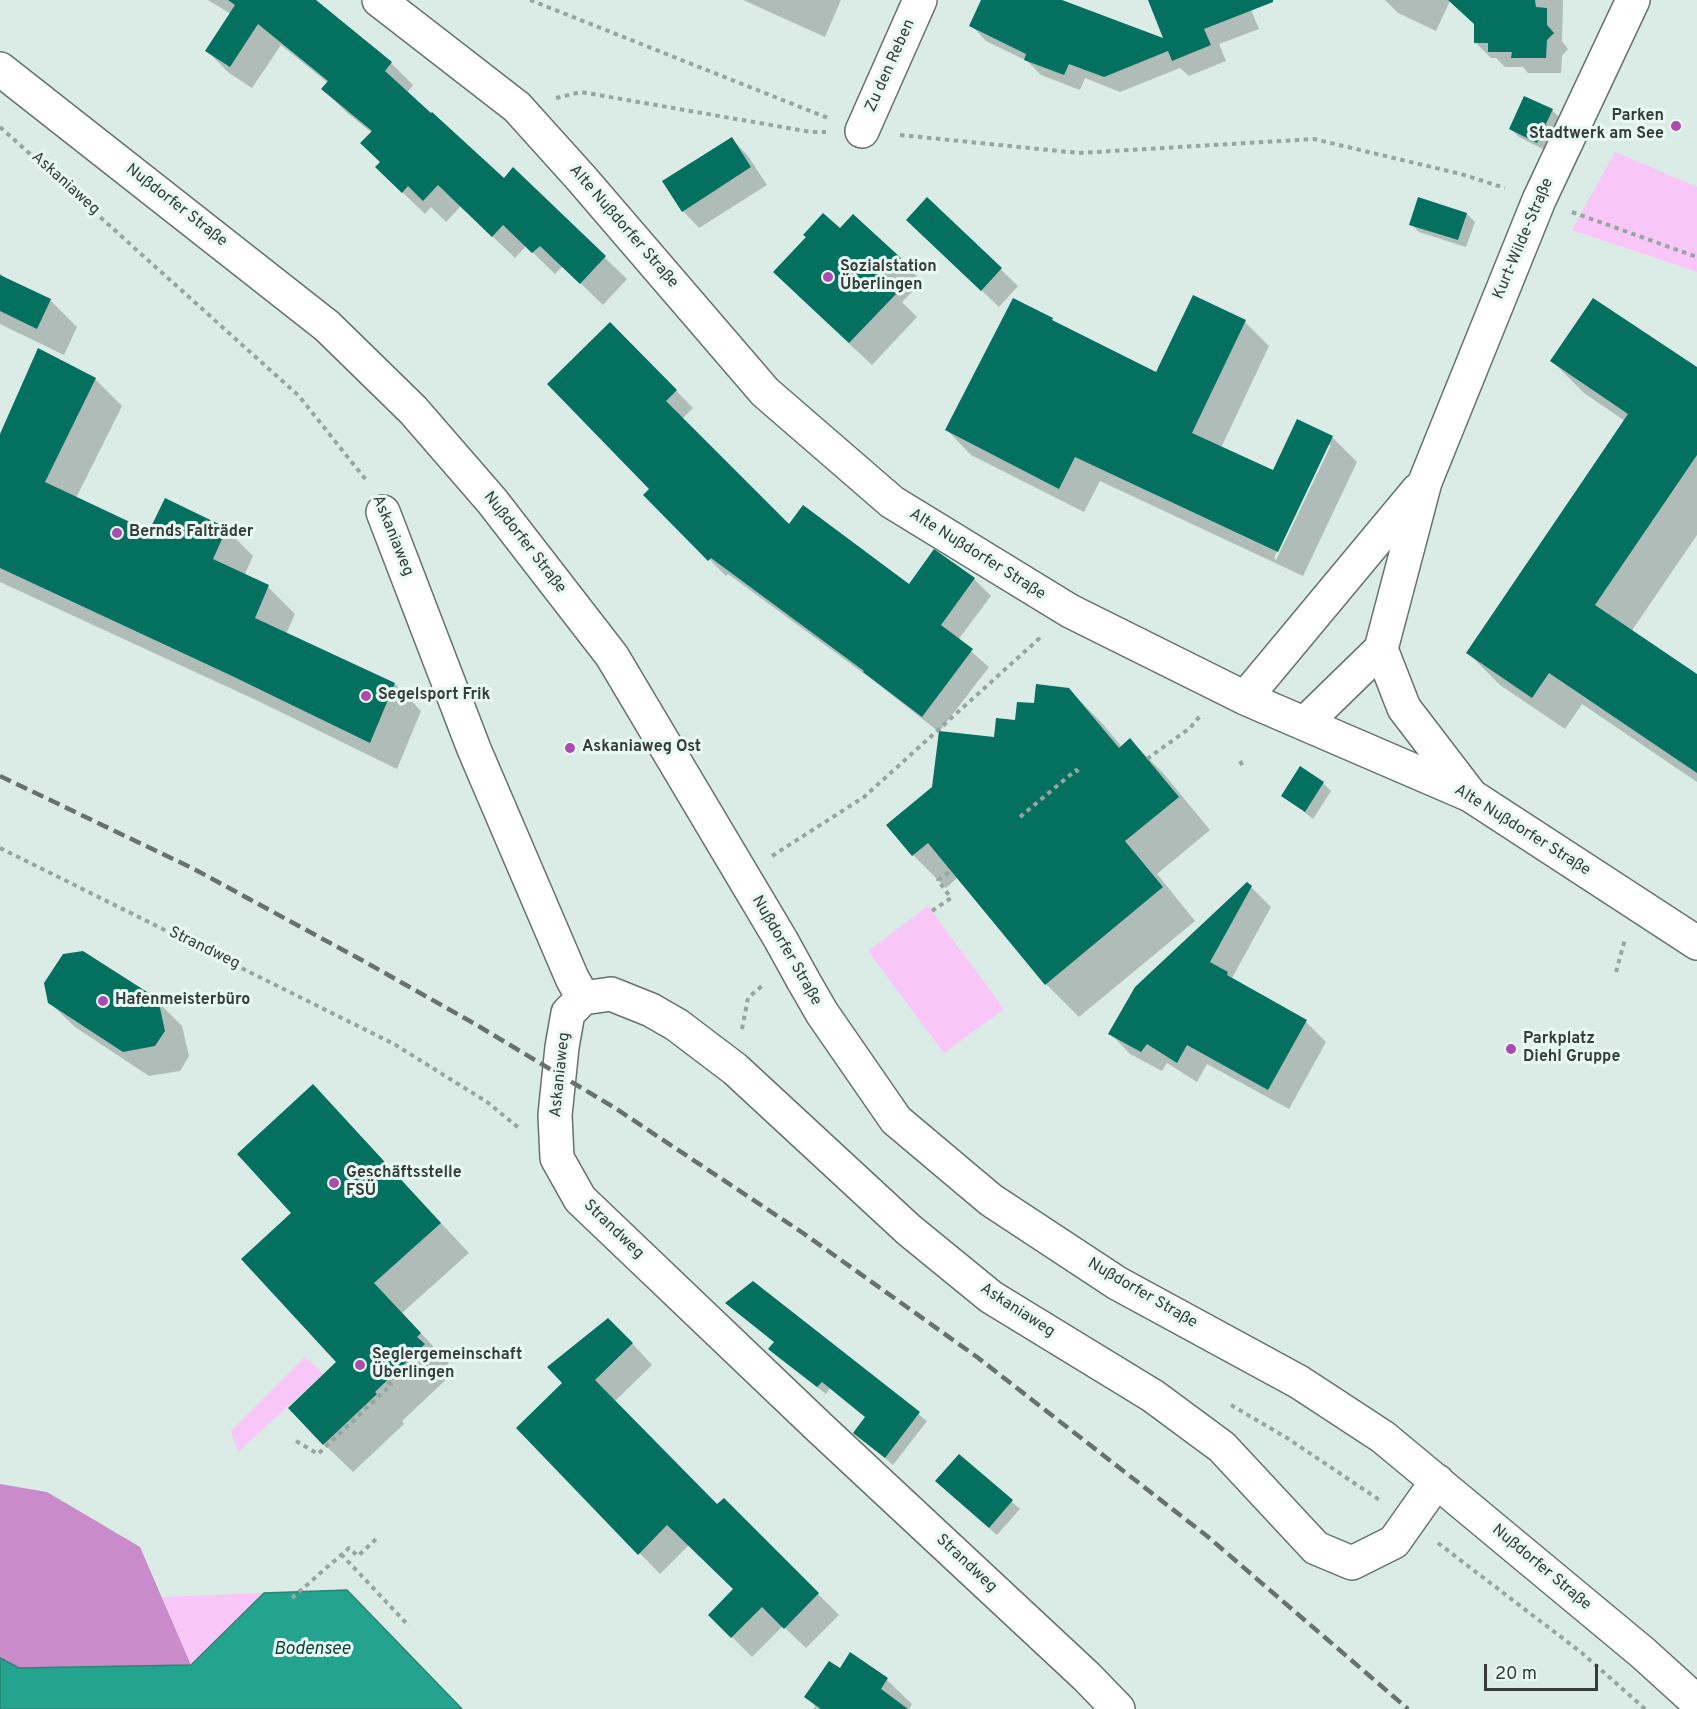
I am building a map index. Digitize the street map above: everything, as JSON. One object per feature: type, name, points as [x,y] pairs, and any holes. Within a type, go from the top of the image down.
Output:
[{"type":"street","name":"Alte Nußdorfer Straße","points":[[380,0],[518,107],[765,392],[892,502],[1070,611],[1234,692],[1470,795],[1697,943]]},
{"type":"street","name":"Zu den Reben","points":[[862,131],[920,0]]},
{"type":"street","name":"Kurt-Wilde-Straße","points":[[1381,650],[1425,482],[1539,200],[1633,0]]},
{"type":"street","name":"Nußdorfer Straße","points":[[0,69],[327,326],[413,410],[492,501],[612,656],[822,1013],[896,1120],[991,1200],[1117,1283],[1299,1382],[1383,1437],[1643,1653],[1697,1702]]},
{"type":"street","name":"Kurt-Wilde-Straße","points":[[1234,692],[1425,482]]},
{"type":"street","name":"Askaniaweg","points":[[383,512],[474,748],[572,978],[584,998]]},
{"type":"street","points":[[1305,723],[1381,650],[1404,708],[1470,795]]},
{"type":"street","name":"Askaniaweg","points":[[557,1158],[555,1115],[568,1013],[584,998],[611,994],[651,1010],[677,1025],[735,1069],[909,1230],[991,1297],[1153,1396],[1222,1447],[1316,1548],[1352,1563],[1394,1542],[1437,1482]]},
{"type":"street","name":"Strandweg","points":[[557,1158],[580,1199],[820,1428],[1087,1677],[1118,1709]]},
{"type":"path","points":[[530,0],[862,131]]},
{"type":"path","points":[[518,107],[581,92],[811,132],[862,131],[1078,153],[1314,139],[1461,174],[1697,257]]},
{"type":"path","name":"Askaniaweg","points":[[0,127],[300,396],[377,495],[383,512]]},
{"type":"path","points":[[765,860],[864,797],[1070,611]]},
{"type":"path","points":[[1148,759],[1234,692]]},
{"type":"path","points":[[1240,761],[1244,768]]},
{"type":"path","points":[[1020,817],[1076,770],[1082,775]]},
{"type":"path","name":"Strandweg","points":[[0,848],[394,1044],[487,1102],[557,1158]]},
{"type":"path","points":[[932,911],[951,898],[938,880],[951,871]]},
{"type":"path","points":[[735,1069],[748,998],[765,983]]},
{"type":"path","points":[[296,1441],[318,1454],[391,1385],[383,1375]]},
{"type":"path","points":[[292,1598],[349,1548],[358,1556],[376,1539]]},
{"type":"path","points":[[1432,1539],[1582,1653],[1645,1709]]},
{"type":"path","points":[[341,1554],[409,1626]]},
{"type":"shaded area","points":[[1615,152],[1697,187],[1697,272],[1572,230]]},
{"type":"shaded area","points":[[928,906],[1004,1009],[944,1053],[868,951]]},
{"type":"shaded area","points":[[305,1357],[323,1374],[238,1452],[231,1431]]},
{"type":"shaded area","points":[[0,1484],[47,1492],[140,1547],[191,1665],[19,1668],[0,1658]]},
{"type":"shaded area","points":[[264,1593],[191,1665],[162,1597]]},
{"type":"water","name":"Bodensee","points":[[347,1590],[462,1709],[0,1709],[0,1658],[19,1668],[191,1665],[264,1593]]},
{"type":"building","points":[[228,0],[316,0],[392,62],[385,71],[504,178],[513,167],[606,256],[580,284],[540,246],[532,253],[503,225],[492,237],[438,185],[423,201],[408,186],[402,193],[375,167],[380,162],[360,143],[372,131],[321,89],[328,81],[258,24],[230,67],[205,51],[235,5]]},
{"type":"building","points":[[981,0],[1062,0],[1163,38],[1148,0],[1273,0],[1273,2],[1204,29],[1211,45],[1172,61],[1168,51],[1104,77],[1069,64],[1064,75],[1024,60],[1026,54],[969,26]]},
{"type":"building","points":[[1448,0],[1535,0],[1536,7],[1547,8],[1547,25],[1554,33],[1547,40],[1546,58],[1511,58],[1512,52],[1488,52],[1488,43],[1474,43],[1474,24]]},
{"type":"building","points":[[1524,96],[1553,109],[1537,143],[1509,129]]},
{"type":"building","points":[[732,137],[751,167],[682,212],[662,181]]},
{"type":"building","points":[[927,197],[1002,268],[981,291],[906,220]]},
{"type":"building","points":[[1418,197],[1467,213],[1458,240],[1409,225]]},
{"type":"building","name":"Sozialstation Überlingen","points":[[823,213],[840,228],[853,214],[901,258],[881,279],[896,294],[849,343],[773,272],[806,237],[803,235]]},
{"type":"building","points":[[0,275],[51,299],[37,329],[0,311]]},
{"type":"building","points":[[1193,295],[1246,320],[1192,433],[1273,470],[1297,419],[1333,436],[1278,552],[1075,457],[1059,489],[945,430],[1013,298],[1156,372]]},
{"type":"building","points":[[1593,298],[1697,367],[1697,455],[1595,605],[1697,674],[1697,773],[1549,673],[1532,698],[1466,653],[1628,414],[1550,361]]},
{"type":"building","points":[[610,322],[677,390],[666,401],[789,524],[803,505],[909,584],[934,549],[975,578],[941,625],[973,649],[922,717],[864,671],[711,558],[708,561],[643,495],[649,489],[547,384]]},
{"type":"building","points":[[38,348],[96,378],[45,482],[149,531],[165,498],[227,528],[213,559],[269,585],[255,618],[395,683],[370,743],[0,568],[0,434]]},
{"type":"building","points":[[1036,684],[1069,688],[1119,748],[1130,738],[1179,797],[1125,841],[1163,887],[1045,985],[928,843],[912,856],[886,825],[932,787],[939,731],[994,737],[996,718],[1015,720],[1017,702],[1034,703]]},
{"type":"building","points":[[1300,766],[1324,782],[1305,812],[1281,796]]},
{"type":"building","points":[[1247,882],[1252,886],[1210,962],[1228,972],[1227,975],[1307,1020],[1268,1090],[1187,1045],[1177,1063],[1147,1044],[1141,1052],[1108,1034],[1135,987]]},
{"type":"building","name":"Hafenmeisterbüro","points":[[83,951],[158,999],[165,1031],[155,1046],[123,1052],[48,1003],[44,983],[63,954]]},
{"type":"building","name":"Geschäftsstelle FSÜ","points":[[313,1084],[441,1223],[374,1283],[421,1333],[417,1337],[425,1344],[323,1445],[288,1408],[336,1362],[241,1259],[291,1213],[237,1154]]},
{"type":"building","points":[[753,1281],[920,1412],[885,1458],[853,1433],[865,1417],[822,1382],[817,1387],[768,1349],[774,1342],[725,1303]]},
{"type":"building","points":[[608,1318],[633,1343],[595,1380],[717,1504],[724,1498],[819,1593],[784,1629],[762,1607],[731,1638],[708,1615],[733,1589],[667,1525],[638,1555],[516,1428],[562,1383],[547,1367]]},
{"type":"building","points":[[959,1454],[1013,1500],[989,1528],[935,1481]]},
{"type":"building","points":[[850,1652],[888,1678],[881,1689],[908,1709],[821,1709],[804,1697],[829,1661],[840,1668]]},
{"type":"railway","points":[[0,776],[194,869],[475,1024],[615,1108],[803,1233],[977,1357],[1207,1536],[1408,1709]]},
{"type":"place","name":"Parken Stadtwerk am See","points":[[1676,126]]},
{"type":"place","name":"Sozialstation Überlingen","points":[[828,277]]},
{"type":"place","name":"Bernds Falträder","points":[[117,533]]},
{"type":"place","name":"Segelsport Frik","points":[[366,696]]},
{"type":"place","name":"Askaniaweg Ost","points":[[570,748]]},
{"type":"place","name":"Hafenmeisterbüro","points":[[103,1001]]},
{"type":"place","name":"Parkplatz Diehl Gruppe","points":[[1511,1049]]},
{"type":"place","name":"Geschäftsstelle FSÜ","points":[[334,1183]]},
{"type":"place","name":"Seglergemeinschaft Überlingen","points":[[360,1365]]}]
